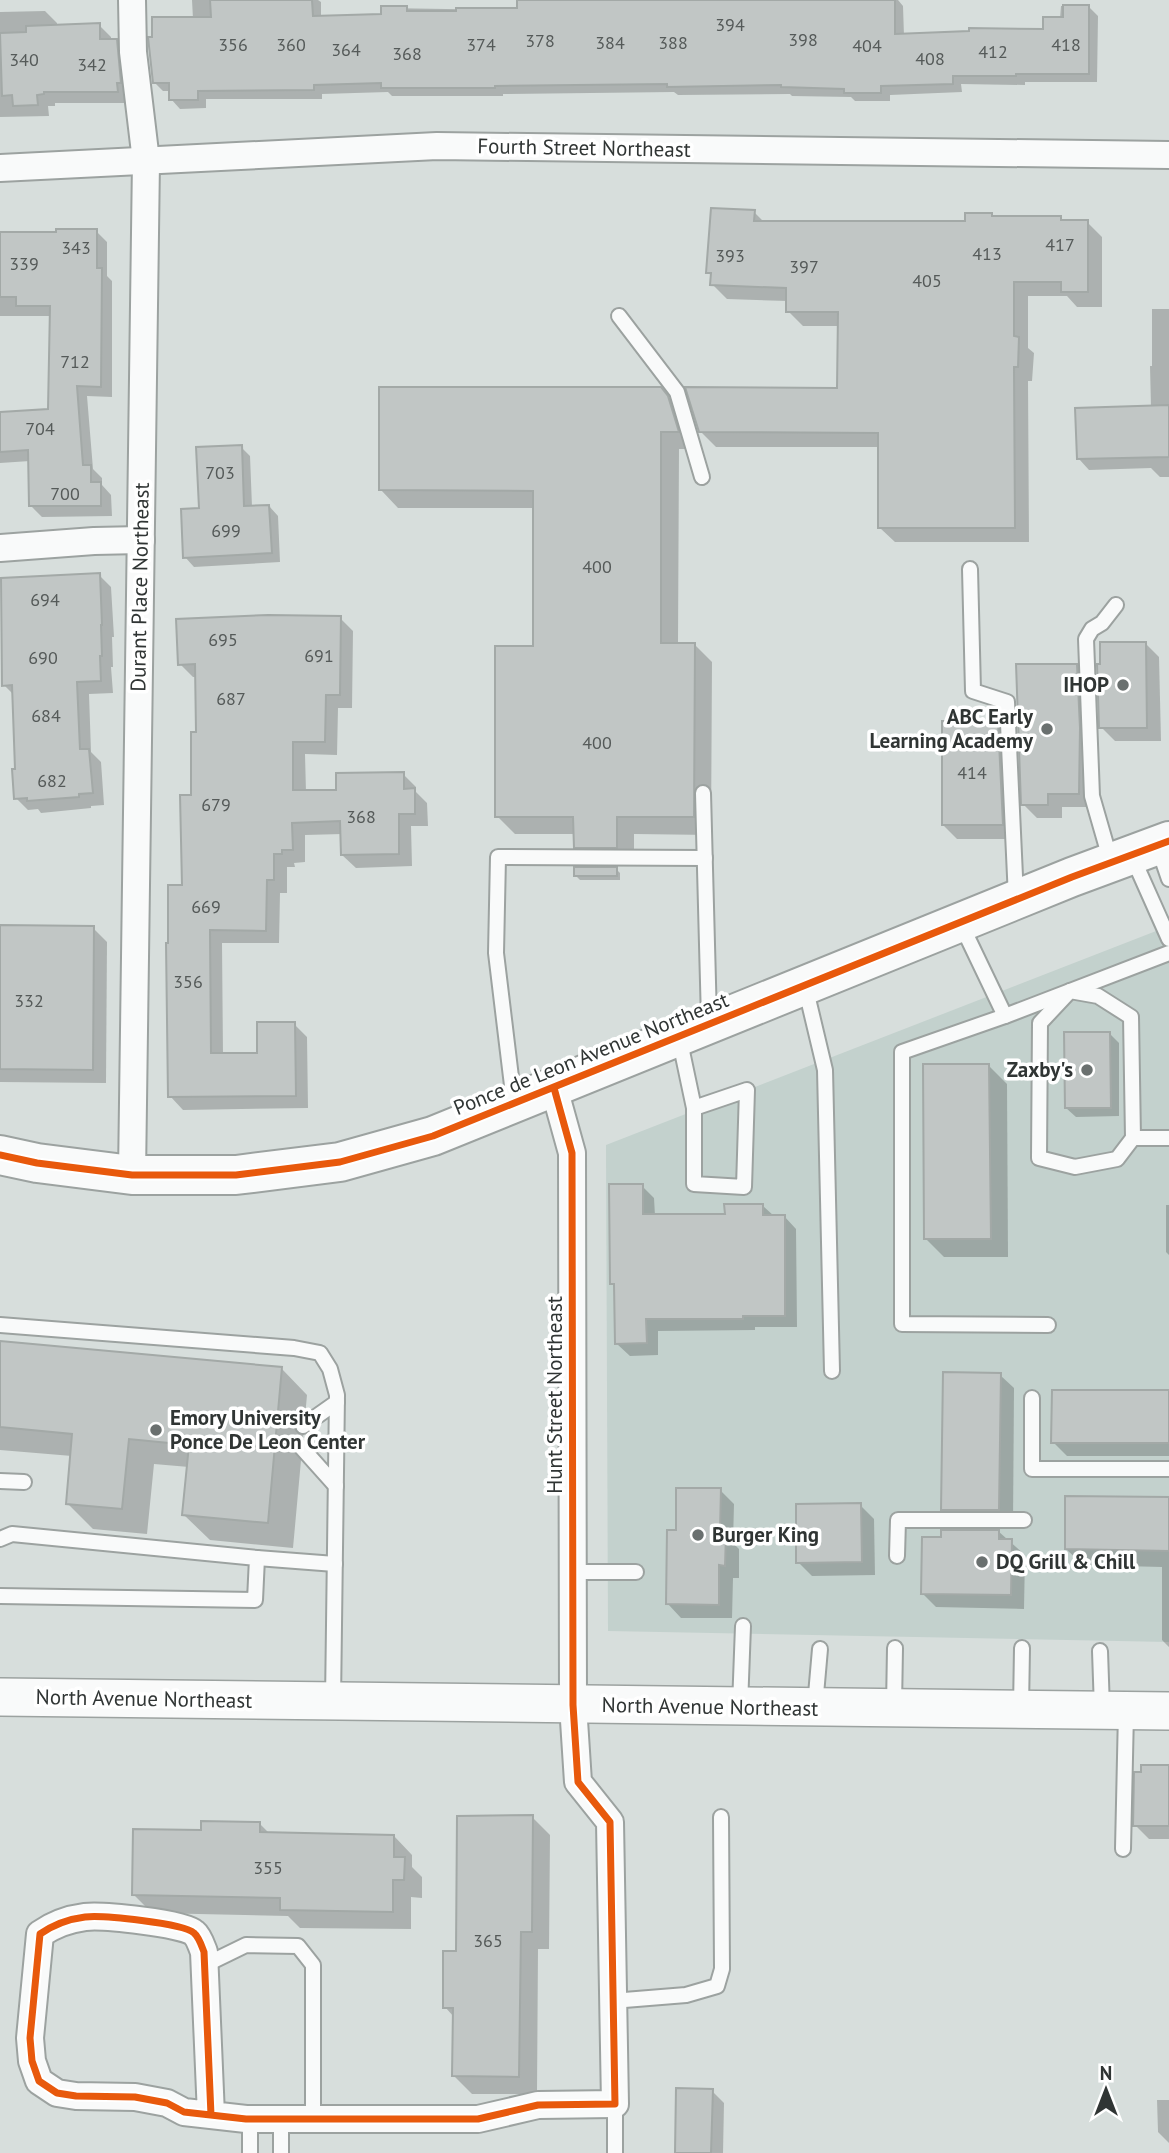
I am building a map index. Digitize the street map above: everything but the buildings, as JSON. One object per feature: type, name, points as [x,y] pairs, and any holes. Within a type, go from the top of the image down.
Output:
[{"type":"highway","name":"Ponce de Leon Avenue Northeast","points":[[0,1155],[37,1163],[132,1175],[236,1175],[340,1162],[433,1136],[1016,900],[1148,857]]},
{"type":"main road","name":"North Avenue Northeast","points":[[0,1697],[1169,1711]]},
{"type":"street","name":"Durant Place Northeast","points":[[132,0],[133,52],[146,161],[132,1175]]},
{"type":"street","name":"Fourth Street Northeast","points":[[0,168],[438,146],[1169,155]]},
{"type":"street","points":[[0,548],[141,540]]},
{"type":"street","name":"Hunt Street Northeast","points":[[554,1088],[572,1153],[573,1705],[578,1783],[610,1822],[615,2104]]},
{"type":"street","points":[[211,2115],[204,1952],[195,1933],[179,1926],[100,1916],[84,1917],[51,1926],[40,1934],[30,2038],[32,2061],[39,2081],[57,2093],[135,2097],[167,2103],[184,2112],[211,2115],[250,2119],[478,2119],[538,2105],[615,2104]]},
{"type":"lane","points":[[619,316],[677,392],[702,477]]},
{"type":"lane","points":[[970,569],[973,691],[1007,702],[1016,900]]},
{"type":"lane","points":[[1116,605],[1102,623],[1092,629],[1086,639],[1092,796],[1148,857],[1169,939]]},
{"type":"lane","points":[[694,1108],[747,1090],[744,1187],[694,1184],[694,1108],[694,1031],[705,858],[704,793]]},
{"type":"lane","points":[[514,1104],[496,953],[498,857],[705,858]]},
{"type":"lane","points":[[960,922],[1005,1016]]},
{"type":"lane","points":[[1048,1325],[902,1324],[902,1052],[1169,953]]},
{"type":"lane","points":[[805,985],[825,1070],[832,1371]]},
{"type":"lane","points":[[1070,991],[1098,996],[1131,1017],[1133,1138],[1116,1159],[1074,1167],[1039,1158],[1040,1023],[1070,991]]},
{"type":"lane","points":[[1133,1138],[1169,1138]]},
{"type":"lane","points":[[0,1325],[293,1348],[320,1353],[330,1370],[337,1402],[333,1702]]},
{"type":"lane","points":[[1032,1398],[1032,1469],[1169,1469]]},
{"type":"lane","points":[[303,1426],[337,1402]]},
{"type":"lane","points":[[302,1448],[336,1486]]},
{"type":"lane","points":[[0,1481],[24,1482]]},
{"type":"lane","points":[[897,1556],[898,1520],[1024,1520]]},
{"type":"lane","points":[[0,1539],[12,1534],[335,1564]]},
{"type":"lane","points":[[0,1596],[256,1600],[257,1558]]},
{"type":"lane","points":[[572,1572],[636,1572]]},
{"type":"lane","points":[[740,1707],[743,1626]]},
{"type":"lane","points":[[894,1709],[895,1648]]},
{"type":"lane","points":[[1021,1710],[1022,1648]]},
{"type":"lane","points":[[815,1707],[820,1649]]},
{"type":"lane","points":[[1100,1651],[1114,1711],[1122,1849]]},
{"type":"lane","points":[[612,2001],[686,1995],[717,1986],[722,1969],[721,1817]]},
{"type":"lane","points":[[205,1965],[246,1945],[298,1946],[313,1965],[313,2119]]},
{"type":"lane","points":[[615,2104],[615,2153]]},
{"type":"lane","points":[[250,2119],[250,2153]]},
{"type":"lane","points":[[281,2119],[281,2153]]},
{"type":"shaded area","points":[[1169,926],[1169,1642],[608,1631],[606,1145]]},
{"type":"cycle path","points":[[0,1155],[37,1163],[132,1175],[236,1175],[340,1162],[433,1136],[1072,877],[1169,841]]},
{"type":"cycle path","points":[[211,2115],[204,1952],[196,1935],[187,1929],[159,1923],[94,1917],[67,1921],[40,1934],[30,2038],[32,2061],[39,2081],[57,2093],[135,2097],[167,2103],[184,2112],[246,2119],[478,2119],[538,2105],[615,2104],[610,1822],[578,1782],[573,1705],[572,1153],[554,1088]]},
{"type":"place","name":"IHOP","points":[[1123,685]]},
{"type":"place","name":"ABC Early Learning Academy","points":[[1047,729]]},
{"type":"place","name":"Zaxby's","points":[[1087,1070]]},
{"type":"place","name":"Emory University Ponce De Leon Center","points":[[156,1430]]},
{"type":"place","name":"Burger King","points":[[698,1535]]},
{"type":"place","name":"DQ Grill & Chill","points":[[982,1562]]}]
